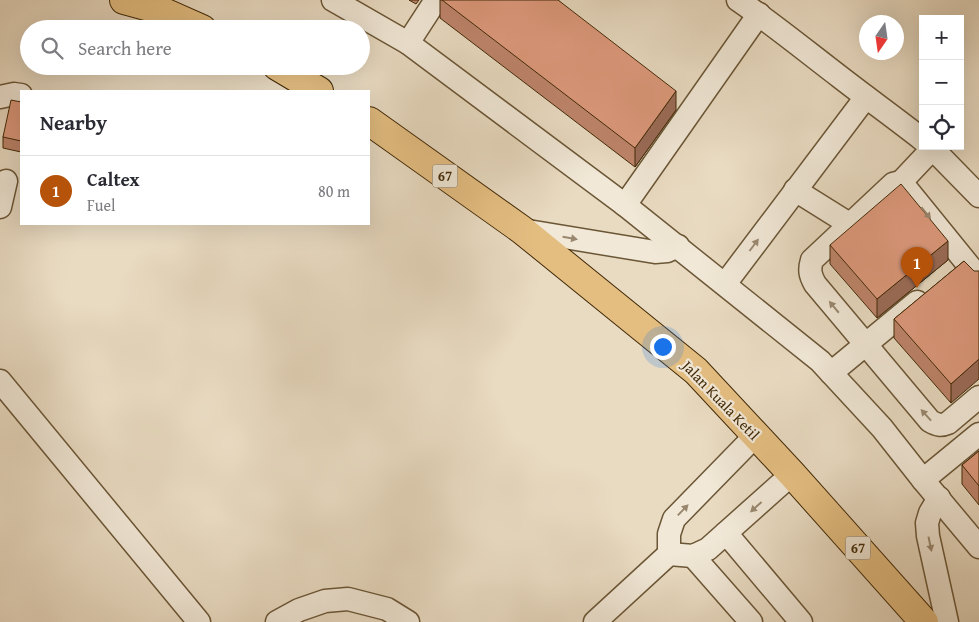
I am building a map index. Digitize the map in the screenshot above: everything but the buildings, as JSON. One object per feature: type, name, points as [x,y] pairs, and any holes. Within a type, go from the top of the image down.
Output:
[{"type":"main road","points":[[124,0],[157,9],[182,20]]},
{"type":"main road","points":[[292,75],[317,90]]},
{"type":"main road","name":"Jalan Kuala Ketil","points":[[370,122],[522,230],[696,371],[792,474],[924,622]]},
{"type":"street","points":[[332,0],[368,20]]},
{"type":"street","points":[[408,42],[436,0]]},
{"type":"street","points":[[738,0],[919,137]]},
{"type":"street","points":[[624,205],[686,101],[758,14]]},
{"type":"street","points":[[370,21],[408,42],[624,205],[678,246],[820,361],[882,428],[979,547]]},
{"type":"street","points":[[0,97],[20,95]]},
{"type":"street","points":[[725,284],[866,97]]},
{"type":"street","points":[[925,150],[901,182],[893,184],[812,260],[810,276],[930,421],[942,425],[948,423],[979,397]]},
{"type":"street","points":[[934,150],[979,196]]},
{"type":"street","points":[[0,207],[9,180]]},
{"type":"street","points":[[831,373],[866,344],[958,276],[901,182]]},
{"type":"street","points":[[795,190],[844,220],[849,226]]},
{"type":"street","points":[[522,230],[654,252],[666,251],[678,246]]},
{"type":"street","points":[[0,382],[199,622]]},
{"type":"street","points":[[923,480],[979,434]]},
{"type":"street","points":[[669,554],[669,534],[674,519],[756,435]]},
{"type":"street","points":[[595,622],[669,554],[693,556],[708,550],[792,474]]},
{"type":"street","points":[[939,498],[930,513],[927,523],[928,536],[947,622]]},
{"type":"street","points":[[726,533],[801,622]]},
{"type":"street","points":[[693,556],[751,622]]},
{"type":"street","points":[[277,622],[299,610],[325,601],[348,599],[387,609],[408,622]]},
{"type":"place","name":"Caltex","points":[[917,288]]}]
